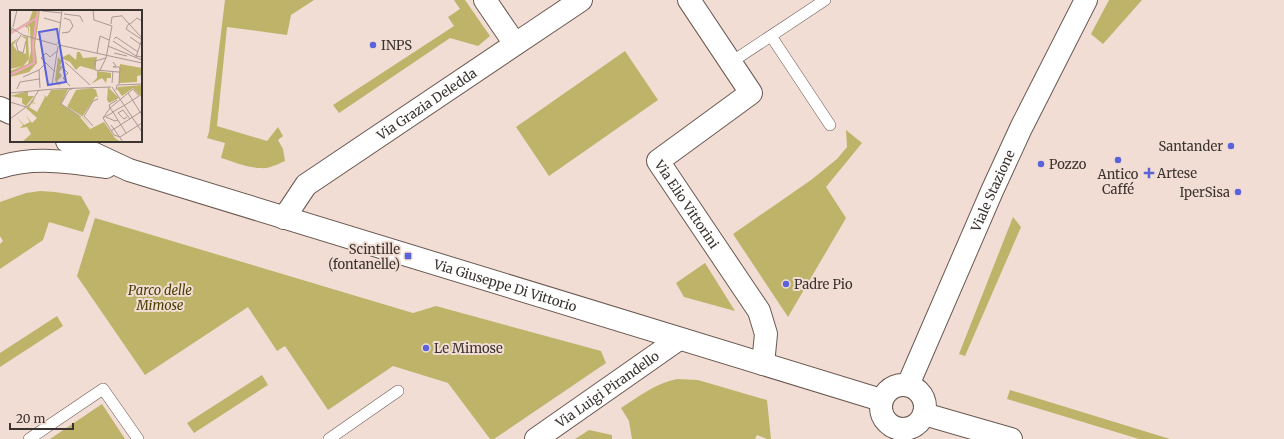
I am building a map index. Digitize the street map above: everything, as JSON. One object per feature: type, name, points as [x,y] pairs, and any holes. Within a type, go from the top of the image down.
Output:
[{"type":"street","points":[[485,0],[515,44]]},
{"type":"street","name":"Via Grazia Deledda","points":[[284,218],[306,185],[581,0]]},
{"type":"street","name":"Via Elio Vittorini","points":[[689,0],[750,93],[658,161],[758,311],[766,334],[763,364]]},
{"type":"street","name":"Viale Stazione","points":[[908,385],[1021,128],[1086,0]]},
{"type":"street","points":[[0,108],[10,113]]},
{"type":"street","points":[[69,142],[129,170]]},
{"type":"street","points":[[0,167],[30,162],[64,161],[129,170]]},
{"type":"street","name":"Via Giuseppe Di Vittorio","points":[[129,170],[881,400]]},
{"type":"street","name":"Via Luigi Pirandello","points":[[536,439],[679,338]]},
{"type":"street","points":[[908,385],[915,388],[924,400],[924,414],[916,426],[893,434],[889,425],[881,414],[881,400],[889,390],[895,386],[908,385]]},
{"type":"street","points":[[924,414],[1011,439]]},
{"type":"lane","points":[[730,63],[825,0]]},
{"type":"lane","points":[[771,36],[830,125]]},
{"type":"lane","points":[[29,439],[103,389],[138,439]]},
{"type":"lane","points":[[329,439],[398,391]]},
{"type":"green space","points":[[225,0],[314,0],[291,15],[287,35],[227,27],[217,126],[267,141],[278,127],[283,136],[278,140],[283,149],[285,161],[270,167],[256,168],[221,158],[225,143],[207,138],[209,132]]},
{"type":"green space","points":[[454,0],[465,0],[490,36],[478,46],[450,38],[339,113],[333,105],[454,26],[448,17],[460,9]]},
{"type":"green space","points":[[1109,0],[1142,0],[1103,44],[1091,34]]},
{"type":"green space","points":[[625,51],[658,100],[549,176],[516,127]]},
{"type":"green space","points":[[846,130],[862,143],[826,187],[846,218],[788,317],[733,234],[811,180],[837,159],[847,147]]},
{"type":"green space","points":[[40,191],[81,196],[90,212],[83,232],[49,222],[43,240],[0,269],[0,244],[3,241],[0,236],[0,202],[26,193]]},
{"type":"green space","points":[[1013,217],[1021,227],[965,356],[959,354]]},
{"type":"green space","name":"Parco delle Mimose","points":[[95,218],[413,313],[436,306],[601,351],[606,363],[494,439],[490,439],[448,383],[393,366],[328,410],[285,346],[277,351],[248,307],[145,375],[77,276]]},
{"type":"green space","points":[[705,263],[735,311],[684,297],[676,283]]},
{"type":"green space","points":[[57,316],[63,326],[0,367],[0,353]]},
{"type":"green space","points":[[262,375],[268,385],[194,433],[187,423]]},
{"type":"green space","points":[[677,379],[698,380],[767,400],[771,439],[757,435],[755,439],[632,439],[629,421],[621,408],[655,387]]},
{"type":"green space","points":[[1010,390],[1170,439],[1139,439],[1007,399]]},
{"type":"green space","points":[[102,404],[125,439],[50,439]]},
{"type":"green space","points":[[589,430],[612,435],[612,439],[575,439]]},
{"type":"place","name":"INPS","points":[[373,45]]},
{"type":"place","name":"Santander","points":[[1231,146]]},
{"type":"place","name":"Antico Caffé","points":[[1118,160]]},
{"type":"place","name":"Pozzo","points":[[1041,164]]},
{"type":"place","name":"Artese","points":[[1149,173]]},
{"type":"place","name":"IperSisa","points":[[1238,192]]},
{"type":"place","name":"Scintille (fontanelle)","points":[[408,256]]},
{"type":"place","name":"Padre Pio","points":[[786,284]]},
{"type":"place","name":"Le Mimose","points":[[426,348]]}]
